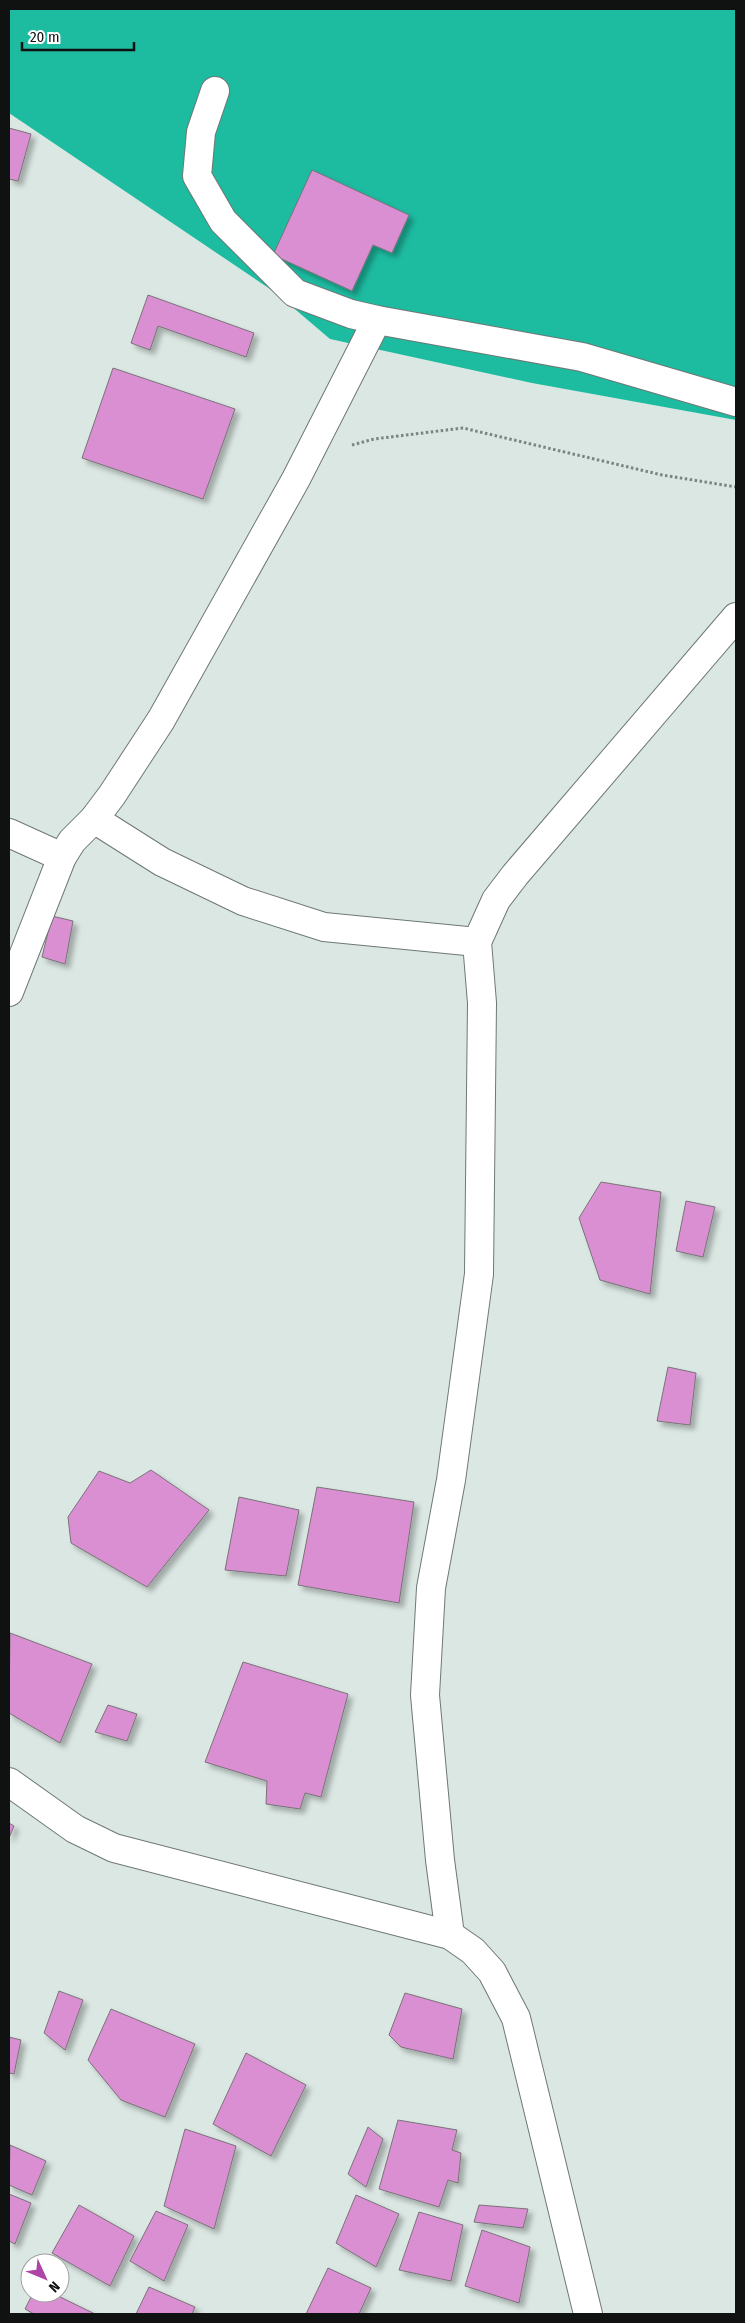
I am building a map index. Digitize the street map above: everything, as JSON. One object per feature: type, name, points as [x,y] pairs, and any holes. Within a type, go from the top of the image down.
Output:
[{"type":"street","points":[[215,91],[201,132],[197,176],[223,221],[295,293],[350,314],[582,357],[736,402]]},
{"type":"street","points":[[9,992],[62,857],[72,841],[94,819],[140,756],[296,479],[378,320]]},
{"type":"street","points":[[450,1935],[440,1860],[425,1695],[432,1588],[451,1480],[479,1274],[482,1003],[477,942],[496,900],[515,875],[736,617]]},
{"type":"street","points":[[94,819],[162,862],[243,901],[324,927],[477,942]]},
{"type":"street","points":[[9,833],[62,857]]},
{"type":"street","points":[[9,1782],[76,1829],[114,1848],[450,1935],[473,1951],[492,1972],[516,2018],[588,2314]]},
{"type":"path","points":[[346,446],[374,439],[463,428],[662,475],[736,487]]},
{"type":"green space","points":[[9,9],[736,9],[736,420],[532,383],[330,339],[276,293],[9,113]]},
{"type":"building","points":[[9,128],[31,134],[18,181],[9,179]]},
{"type":"building","points":[[312,170],[409,215],[392,253],[373,245],[352,291],[273,255]]},
{"type":"building","points":[[148,295],[254,333],[246,357],[158,326],[150,350],[131,343]]},
{"type":"building","points":[[113,368],[235,409],[203,499],[82,458]]},
{"type":"building","points":[[52,916],[73,921],[65,964],[42,957]]},
{"type":"building","points":[[601,1182],[661,1192],[650,1294],[600,1280],[579,1218]]},
{"type":"building","points":[[686,1201],[715,1207],[703,1257],[676,1251]]},
{"type":"building","points":[[668,1367],[696,1373],[690,1425],[657,1421]]},
{"type":"building","points":[[151,1470],[209,1510],[147,1587],[71,1543],[68,1517],[99,1471],[130,1483]]},
{"type":"building","points":[[317,1487],[414,1502],[399,1603],[298,1585]]},
{"type":"building","points":[[239,1497],[299,1510],[286,1576],[225,1570]]},
{"type":"building","points":[[10,1633],[92,1664],[60,1743],[9,1713]]},
{"type":"building","points":[[243,1662],[348,1694],[321,1797],[305,1793],[300,1809],[266,1804],[267,1781],[205,1762]]},
{"type":"building","points":[[108,1705],[137,1714],[127,1741],[95,1732]]},
{"type":"building","points":[[9,1823],[14,1826],[9,1838]]},
{"type":"building","points":[[59,1991],[83,2000],[65,2050],[44,2033]]},
{"type":"building","points":[[405,1993],[462,2009],[453,2059],[401,2047],[389,2035]]},
{"type":"building","points":[[111,2009],[195,2044],[165,2117],[121,2100],[88,2060]]},
{"type":"building","points":[[9,2037],[21,2040],[14,2074],[9,2073]]},
{"type":"building","points":[[246,2053],[306,2085],[271,2156],[213,2124]]},
{"type":"building","points":[[398,2120],[457,2130],[452,2150],[461,2153],[458,2183],[448,2180],[439,2207],[379,2189]]},
{"type":"building","points":[[368,2127],[383,2139],[366,2187],[348,2174]]},
{"type":"building","points":[[185,2129],[236,2146],[214,2229],[164,2206]]},
{"type":"building","points":[[10,2145],[46,2161],[32,2195],[9,2185]]},
{"type":"building","points":[[9,2194],[31,2203],[15,2244],[9,2241]]},
{"type":"building","points":[[356,2195],[399,2214],[376,2267],[336,2243]]},
{"type":"building","points":[[79,2205],[134,2236],[110,2286],[70,2263],[70,2253],[52,2253]]},
{"type":"building","points":[[479,2205],[528,2209],[523,2228],[474,2222]]},
{"type":"building","points":[[156,2211],[188,2225],[164,2281],[130,2261]]},
{"type":"building","points":[[419,2212],[463,2225],[451,2281],[399,2270]]},
{"type":"building","points":[[482,2230],[530,2247],[519,2303],[465,2286]]},
{"type":"building","points":[[328,2268],[371,2288],[359,2314],[306,2314]]},
{"type":"building","points":[[149,2287],[195,2307],[192,2314],[136,2314]]},
{"type":"building","points":[[70,2302],[95,2314],[34,2314],[25,2309],[28,2303]]}]
